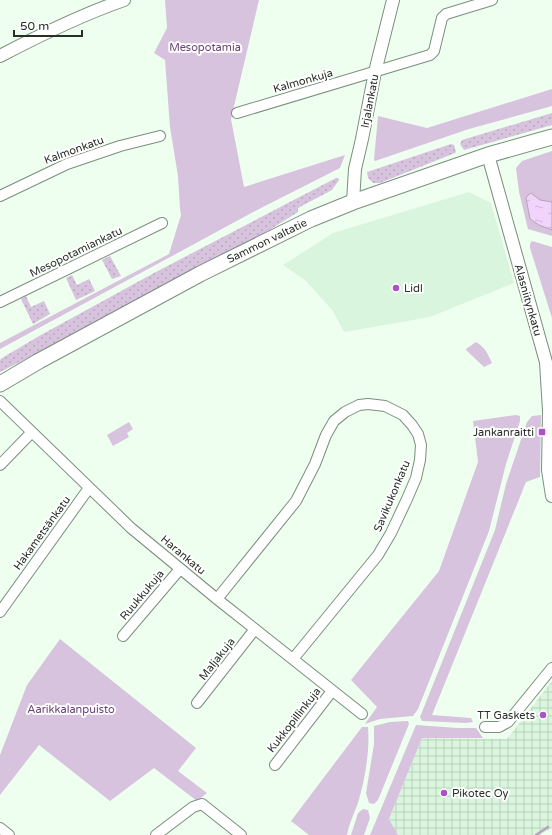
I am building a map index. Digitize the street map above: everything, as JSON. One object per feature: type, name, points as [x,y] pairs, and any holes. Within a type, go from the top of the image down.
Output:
[{"type":"main road","name":"Sammon valtatie","points":[[0,384],[39,361],[200,274],[299,225],[353,202],[488,154],[552,137]]},
{"type":"street","points":[[0,56],[68,22],[124,0]]},
{"type":"street","name":"Irjalankatu","points":[[353,202],[355,169],[367,117],[375,72],[393,0]]},
{"type":"street","name":"Kalmonkuja","points":[[237,113],[430,55],[434,51],[442,18],[446,14],[492,0]]},
{"type":"street","name":"Kalmonkatu","points":[[0,196],[67,164],[120,146],[160,136]]},
{"type":"street","name":"Alasniitynkatu","points":[[488,154],[546,362],[549,411],[548,470],[552,496]]},
{"type":"street","name":"Mesopotamiankatu","points":[[0,302],[162,223]]},
{"type":"street","name":"Harankatu","points":[[0,401],[131,528],[217,599],[362,714]]},
{"type":"street","name":"Savikukonkatu","points":[[217,599],[296,501],[315,464],[326,435],[334,421],[345,412],[359,405],[368,404],[385,406],[403,415],[418,434],[421,445],[420,460],[416,478],[407,499],[391,533],[378,555],[293,659]]},
{"type":"street","points":[[0,465],[32,432]]},
{"type":"street","name":"Hakametsänkatu","points":[[0,612],[90,488]]},
{"type":"street","name":"Ruukkukuja","points":[[123,636],[180,569]]},
{"type":"street","name":"Maljakuja","points":[[197,703],[256,629]]},
{"type":"street","points":[[485,726],[499,727],[508,722],[552,668]]},
{"type":"street","name":"Kukkopillinkuja","points":[[274,764],[332,691]]},
{"type":"street","points":[[156,835],[193,807],[202,804],[241,835]]},
{"type":"street","points":[[0,828],[9,835]]},
{"type":"shaded area","points":[[469,192],[491,203],[514,283],[430,317],[344,332],[333,311],[306,281],[283,265],[333,233]]},
{"type":"shaded area","points":[[552,681],[552,828],[540,835],[398,835],[389,819],[422,738],[507,739]]},
{"type":"green space","name":"Mesopotamia","points":[[165,0],[259,0],[231,119],[244,187],[345,155],[340,168],[259,209],[0,349],[0,343],[169,254],[181,215],[178,176],[170,127],[165,60],[154,53],[167,28]]},
{"type":"green space","points":[[552,89],[552,106],[469,129],[375,161],[374,160],[378,116],[427,128]]},
{"type":"green space","points":[[552,113],[552,125],[464,150],[460,144],[462,140]]},
{"type":"green space","points":[[451,144],[454,145],[455,153],[380,183],[373,183],[368,178],[367,172]]},
{"type":"green space","points":[[552,151],[552,236],[528,229],[519,192],[516,168],[522,161]]},
{"type":"green space","points":[[336,178],[339,180],[332,190],[298,208],[298,212],[263,234],[0,372],[0,360],[2,358],[39,336],[154,273]]},
{"type":"green space","points":[[532,241],[552,247],[552,318],[530,248]]},
{"type":"green space","points":[[110,256],[121,276],[112,279],[102,260]]},
{"type":"green space","points":[[72,275],[77,285],[89,279],[95,291],[76,300],[66,278]]},
{"type":"green space","points":[[26,296],[31,307],[44,301],[50,314],[33,324],[21,299]]},
{"type":"green space","points":[[476,342],[484,348],[492,363],[484,367],[467,351],[466,349]]},
{"type":"green space","points":[[516,415],[520,416],[520,421],[506,464],[489,531],[418,709],[413,716],[380,719],[365,724],[377,707],[351,680],[439,571],[478,462],[473,421]]},
{"type":"green space","points":[[541,415],[540,477],[526,482],[432,715],[471,718],[473,722],[422,721],[420,717],[495,530],[506,484],[527,422],[532,416]]},
{"type":"green space","points":[[129,422],[133,429],[127,433],[129,437],[113,446],[107,435]]},
{"type":"green space","name":"Aarikkalanpuisto","points":[[60,639],[196,748],[178,771],[207,793],[197,801],[154,768],[110,801],[39,745],[0,795],[0,755],[27,685]]},
{"type":"green space","points":[[408,721],[409,724],[378,800],[374,804],[369,803],[366,793],[374,744],[374,726],[390,722]]},
{"type":"green space","points":[[416,725],[476,728],[483,738],[422,738],[389,819],[398,835],[370,835]]},
{"type":"green space","points":[[362,727],[368,727],[366,765],[358,803],[347,835],[309,835],[291,821]]},
{"type":"green space","points":[[363,809],[368,810],[370,818],[364,835],[351,835],[358,813]]},
{"type":"water","points":[[531,193],[540,200],[552,202],[552,230],[539,225],[530,219],[526,198]]},
{"type":"waterway","points":[[536,835],[548,827]]},
{"type":"place","name":"Lidl","points":[[396,288]]},
{"type":"place","name":"Jankanraitti","points":[[542,432]]},
{"type":"place","name":"TT Gaskets","points":[[543,715]]},
{"type":"place","name":"Pikotec Oy","points":[[444,793]]}]
